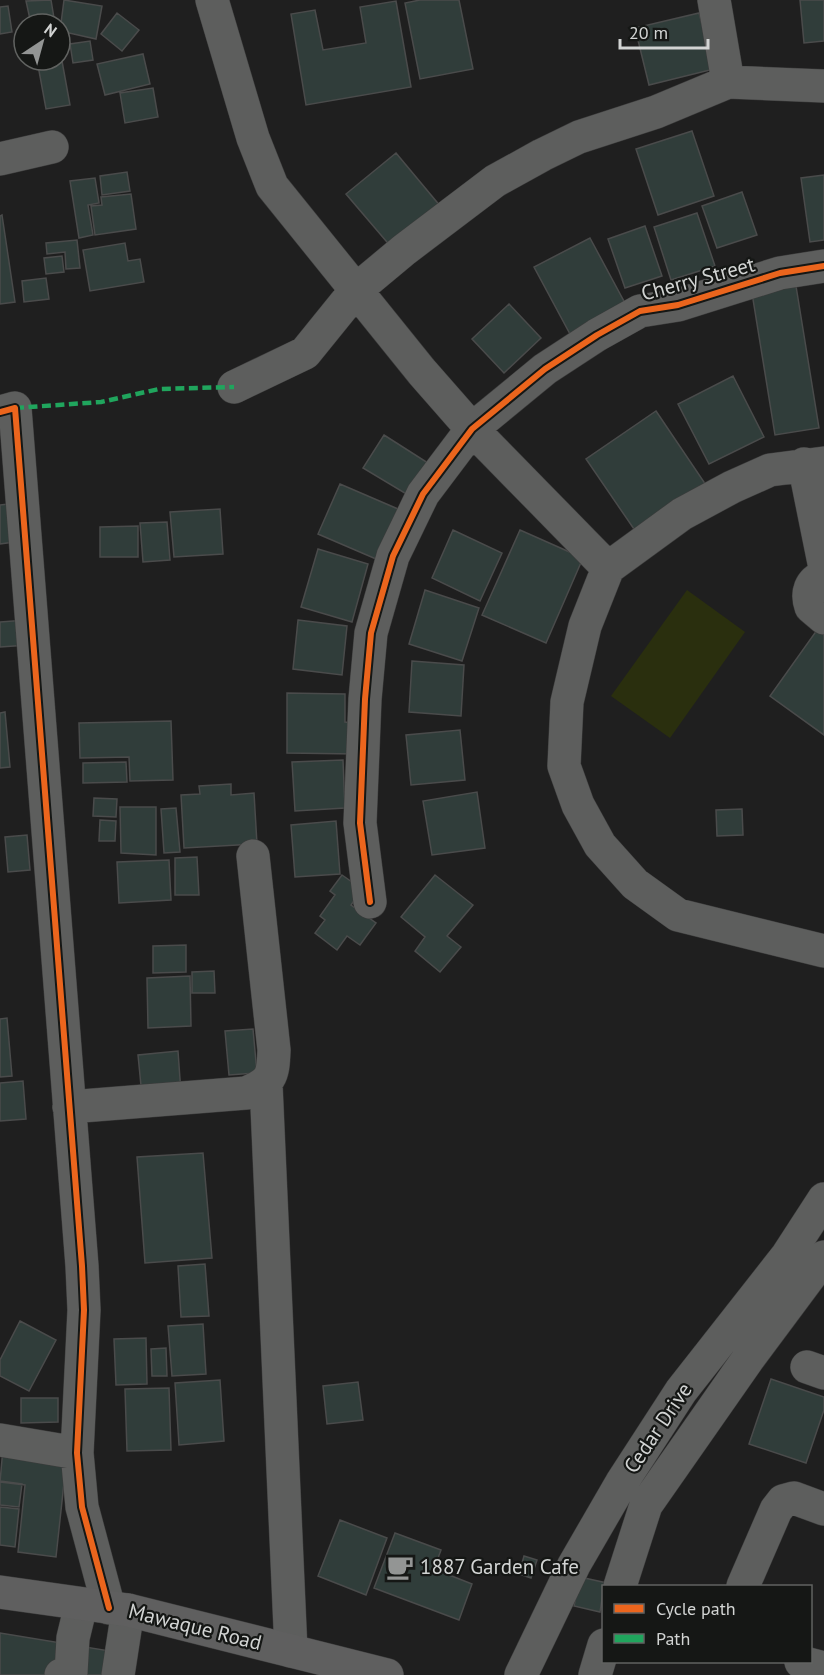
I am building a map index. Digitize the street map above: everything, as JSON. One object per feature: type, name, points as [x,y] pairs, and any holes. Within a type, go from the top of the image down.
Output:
[{"type":"main road","name":"Mawaque Road","points":[[0,1592],[106,1608],[387,1675]]},
{"type":"street","points":[[212,0],[254,138],[272,186],[472,429],[609,568]]},
{"type":"street","points":[[714,0],[728,82]]},
{"type":"street","points":[[234,387],[305,353],[356,290],[459,207],[495,181],[542,154],[579,137],[656,112],[728,82],[824,86]]},
{"type":"street","points":[[0,159],[52,147]]},
{"type":"street","name":"Cherry Street","points":[[370,903],[360,823],[365,699],[372,633],[393,556],[423,494],[472,429],[545,369],[640,311],[678,305],[780,273],[824,267]]},
{"type":"street","points":[[8,410],[69,1107],[84,1310],[77,1453],[82,1507],[106,1608],[118,1675]]},
{"type":"street","points":[[824,563],[814,464],[770,470],[732,488],[682,514],[609,568],[585,626],[567,702],[564,766],[578,805],[600,845],[635,884],[678,915],[824,951]]},
{"type":"street","points":[[824,576],[814,581],[808,593],[811,607],[824,618]]},
{"type":"street","points":[[253,856],[274,1050],[273,1070],[266,1084],[291,1651]]},
{"type":"street","points":[[69,1107],[246,1094],[266,1084]]},
{"type":"street","name":"Cedar Drive","points":[[521,1675],[574,1565],[622,1482],[681,1391],[787,1256],[824,1199]]},
{"type":"street","name":"Cedar Drive","points":[[621,1585],[646,1505],[748,1359],[824,1257]]},
{"type":"street","points":[[0,1440],[77,1453]]},
{"type":"street","points":[[744,1585],[776,1510],[783,1501],[794,1498],[824,1509]]},
{"type":"street","points":[[67,1674],[73,1638],[106,1608]]},
{"type":"street","points":[[595,1675],[602,1649]]},
{"type":"street","points":[[805,1663],[824,1668]]},
{"type":"green space","points":[[687,590],[745,632],[670,738],[611,696]]},
{"type":"building","points":[[51,0],[53,12],[28,12],[26,1]]},
{"type":"building","points":[[64,0],[102,6],[96,39],[72,34],[72,12],[62,12]]},
{"type":"building","points":[[420,0],[459,0],[473,69],[420,79],[405,3]]},
{"type":"building","points":[[800,0],[824,0],[824,41],[804,43]]},
{"type":"building","points":[[396,1],[411,87],[306,105],[291,14],[315,10],[323,50],[366,43],[360,7]]},
{"type":"building","points":[[8,6],[12,32],[0,34],[0,7]]},
{"type":"building","points":[[117,13],[139,30],[122,51],[101,34]]},
{"type":"building","points":[[699,13],[714,69],[649,85],[635,28]]},
{"type":"building","points":[[90,41],[93,60],[73,63],[72,44]]},
{"type":"building","points":[[143,54],[150,84],[105,95],[97,64]]},
{"type":"building","points":[[39,72],[64,72],[70,105],[46,109]]},
{"type":"building","points":[[153,88],[158,117],[125,123],[120,93]]},
{"type":"building","points":[[692,131],[714,196],[658,215],[636,149]]},
{"type":"building","points":[[396,153],[441,207],[392,248],[346,194]]},
{"type":"building","points":[[127,172],[130,191],[102,195],[100,176]]},
{"type":"building","points":[[824,175],[824,240],[810,242],[801,178]]},
{"type":"building","points":[[95,178],[99,203],[88,205],[93,235],[79,238],[70,181]]},
{"type":"building","points":[[742,192],[757,235],[717,248],[702,206]]},
{"type":"building","points":[[131,194],[136,229],[95,235],[91,206],[102,205],[101,197]]},
{"type":"building","points":[[697,213],[715,266],[671,280],[654,227]]},
{"type":"building","points":[[2,215],[15,302],[0,304],[0,216]]},
{"type":"building","points":[[645,226],[662,276],[625,288],[608,239]]},
{"type":"building","points":[[590,238],[626,305],[570,334],[534,267]]},
{"type":"building","points":[[77,240],[80,268],[66,269],[65,252],[47,254],[46,243]]},
{"type":"building","points":[[125,243],[128,261],[140,259],[144,282],[90,291],[83,250]]},
{"type":"building","points":[[62,256],[64,272],[46,274],[44,258]]},
{"type":"building","points":[[46,278],[49,299],[24,302],[22,281]]},
{"type":"building","points":[[796,286],[819,428],[775,435],[752,293]]},
{"type":"building","points":[[509,304],[541,338],[504,373],[472,339]]},
{"type":"building","points":[[733,376],[764,437],[709,464],[678,404]]},
{"type":"building","points":[[656,411],[706,485],[636,532],[586,459]]},
{"type":"building","points":[[384,435],[428,463],[408,495],[363,468]]},
{"type":"building","points":[[340,484],[398,509],[376,559],[318,534]]},
{"type":"building","points":[[8,504],[14,542],[0,544],[0,505]]},
{"type":"building","points":[[220,509],[223,554],[174,557],[170,512]]},
{"type":"building","points":[[167,522],[170,560],[143,562],[140,523]]},
{"type":"building","points":[[138,526],[138,557],[100,557],[100,527]]},
{"type":"building","points":[[453,530],[502,553],[480,601],[432,578]]},
{"type":"building","points":[[520,530],[583,558],[546,643],[482,615]]},
{"type":"building","points":[[318,549],[368,564],[352,622],[301,607]]},
{"type":"building","points":[[425,590],[479,608],[462,661],[409,644]]},
{"type":"building","points":[[26,620],[28,645],[0,647],[0,622]]},
{"type":"building","points":[[298,620],[347,626],[342,675],[293,669]]},
{"type":"building","points":[[817,630],[824,635],[824,735],[770,696]]},
{"type":"building","points":[[412,661],[464,665],[461,716],[409,712]]},
{"type":"building","points":[[287,693],[345,694],[345,722],[356,723],[356,754],[287,753]]},
{"type":"building","points":[[5,712],[10,767],[0,768],[0,713]]},
{"type":"building","points":[[171,721],[173,780],[130,781],[129,757],[80,758],[79,723]]},
{"type":"building","points":[[460,730],[465,780],[411,785],[406,735]]},
{"type":"building","points":[[343,760],[345,808],[295,811],[292,762]]},
{"type":"building","points":[[126,762],[127,782],[83,783],[83,763]]},
{"type":"building","points":[[231,784],[231,795],[254,793],[257,844],[184,848],[181,795],[200,794],[199,786]]},
{"type":"building","points":[[477,792],[485,848],[432,855],[423,801]]},
{"type":"building","points":[[94,798],[117,799],[116,817],[93,816]]},
{"type":"building","points":[[120,807],[156,807],[156,855],[121,853]]},
{"type":"building","points":[[176,808],[180,852],[164,853],[161,809]]},
{"type":"building","points":[[742,809],[743,835],[717,836],[716,810]]},
{"type":"building","points":[[100,820],[116,821],[115,841],[99,841]]},
{"type":"building","points":[[336,821],[340,874],[295,877],[291,825]]},
{"type":"building","points":[[27,835],[30,870],[8,872],[5,837]]},
{"type":"building","points":[[197,857],[199,895],[175,895],[175,858]]},
{"type":"building","points":[[169,860],[171,900],[119,903],[117,862]]},
{"type":"building","points":[[342,875],[362,889],[351,905],[376,923],[360,945],[347,936],[337,950],[315,933],[325,920],[320,916],[335,895],[330,891]]},
{"type":"building","points":[[435,875],[473,905],[447,936],[461,947],[440,972],[415,951],[425,937],[401,917]]},
{"type":"building","points":[[186,945],[186,972],[153,973],[153,946]]},
{"type":"building","points":[[214,971],[215,993],[192,993],[192,972]]},
{"type":"building","points":[[190,976],[191,1026],[148,1028],[147,978]]},
{"type":"building","points":[[7,1018],[12,1076],[0,1077],[0,1019]]},
{"type":"building","points":[[253,1029],[257,1073],[229,1075],[225,1031]]},
{"type":"building","points":[[178,1051],[181,1093],[142,1096],[138,1055]]},
{"type":"building","points":[[23,1081],[26,1119],[0,1121],[0,1083]]},
{"type":"building","points":[[203,1153],[212,1258],[145,1263],[137,1157]]},
{"type":"building","points":[[205,1264],[209,1316],[181,1317],[178,1266]]},
{"type":"building","points":[[20,1321],[56,1340],[29,1391],[0,1376],[0,1360]]},
{"type":"building","points":[[203,1324],[206,1374],[172,1376],[168,1326]]},
{"type":"building","points":[[146,1338],[147,1384],[116,1385],[114,1339]]},
{"type":"building","points":[[166,1348],[167,1376],[152,1376],[151,1349]]},
{"type":"building","points":[[771,1379],[824,1397],[824,1410],[806,1463],[749,1444]]},
{"type":"building","points":[[220,1380],[224,1441],[179,1445],[175,1383]]},
{"type":"building","points":[[358,1382],[363,1420],[327,1424],[323,1386]]},
{"type":"building","points":[[169,1388],[171,1450],[127,1451],[125,1389]]},
{"type":"building","points":[[21,1398],[58,1398],[58,1422],[21,1423]]},
{"type":"building","points":[[3,1448],[67,1455],[56,1557],[18,1552],[25,1485],[0,1482]]},
{"type":"building","points":[[0,1481],[22,1484],[19,1507],[0,1505]]},
{"type":"building","points":[[0,1507],[19,1509],[15,1547],[0,1545]]},
{"type":"building","points":[[340,1520],[387,1538],[366,1595],[318,1576]]},
{"type":"building","points":[[395,1533],[441,1550],[434,1569],[472,1584],[459,1620],[374,1588]]},
{"type":"building","points":[[524,1556],[537,1560],[531,1578],[519,1574]]},
{"type":"building","points":[[580,1577],[607,1583],[602,1585],[600,1612],[574,1606]]},
{"type":"building","points":[[0,1633],[110,1651],[107,1675],[0,1675]]},
{"type":"marked path","points":[[15,408],[101,402],[159,389],[234,387]]},
{"type":"cycle path","points":[[370,902],[360,823],[365,699],[371,633],[393,556],[423,494],[472,429],[545,369],[597,335],[640,311],[678,305],[780,273],[824,266]]},
{"type":"cycle path","points":[[0,412],[15,408],[82,1266],[84,1310],[77,1453],[82,1507],[109,1608]]},
{"type":"place","name":"1887 Garden Cafe","points":[[400,1567]]}]
